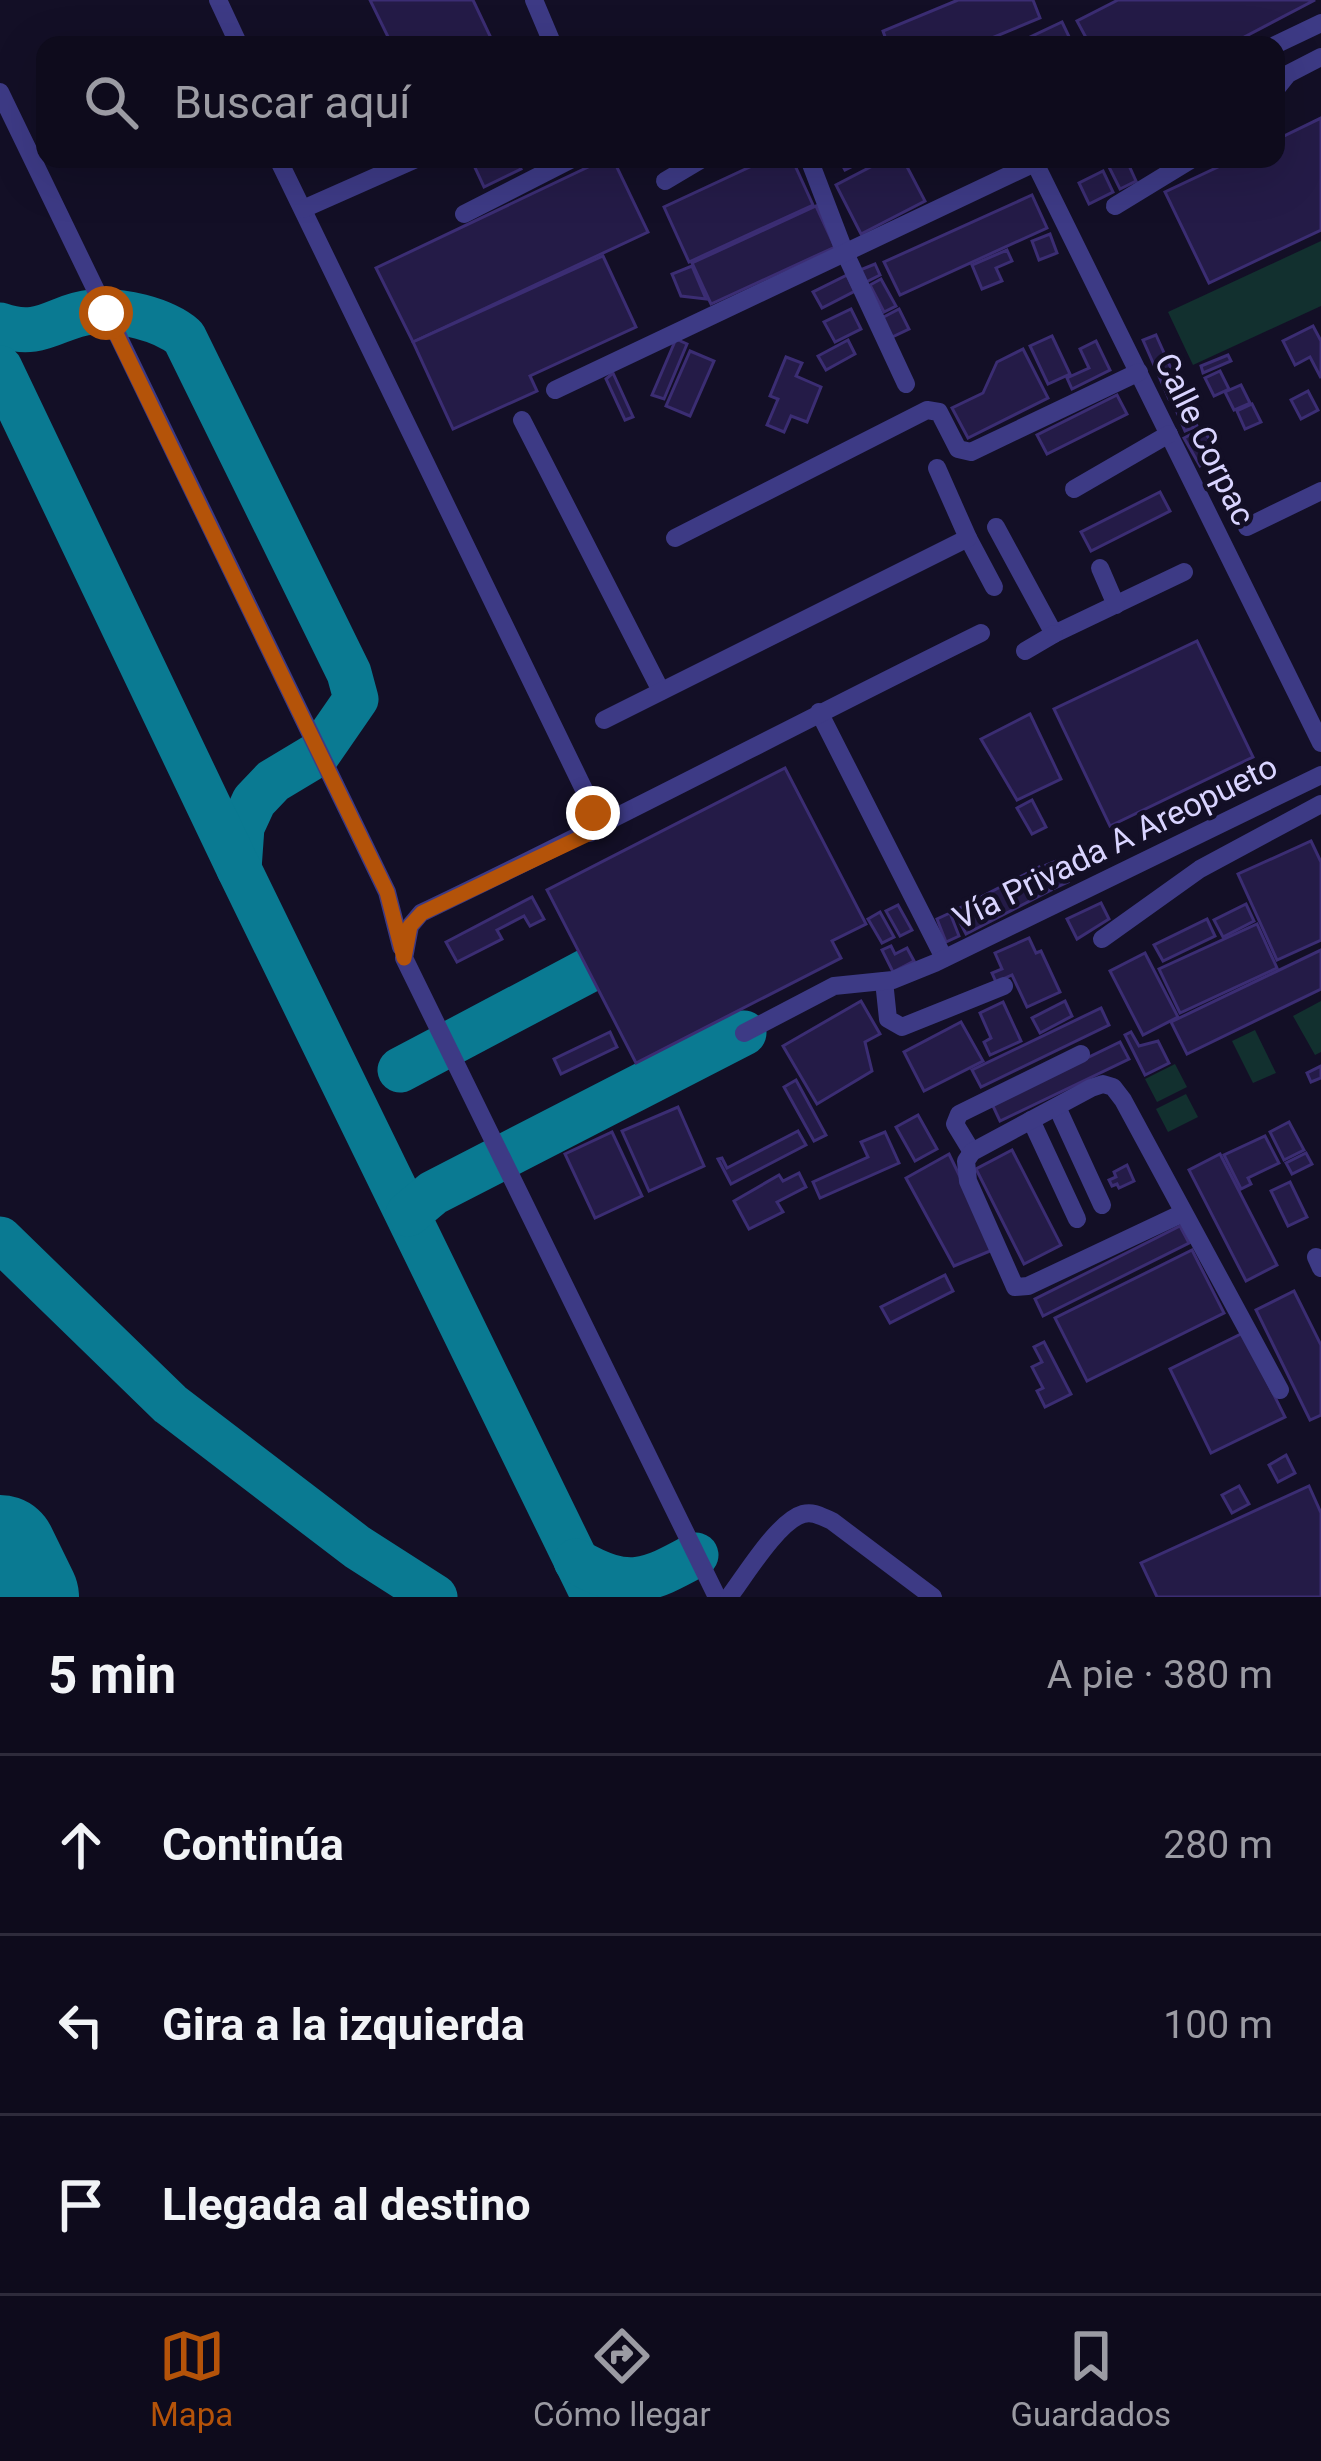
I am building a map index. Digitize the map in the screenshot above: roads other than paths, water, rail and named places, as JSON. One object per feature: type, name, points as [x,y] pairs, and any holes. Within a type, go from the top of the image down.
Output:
[{"type":"lane","points":[[218,0],[234,36]]},
{"type":"lane","points":[[534,0],[549,36]]},
{"type":"lane","points":[[1285,40],[1321,22]]},
{"type":"lane","points":[[1285,78],[1321,56]]},
{"type":"lane","points":[[0,92],[36,166]]},
{"type":"lane","points":[[37,168],[387,892],[404,958],[717,1597]]},
{"type":"lane","points":[[282,168],[591,804],[590,833]]},
{"type":"lane","points":[[303,209],[396,168]]},
{"type":"lane","points":[[464,214],[554,168]]},
{"type":"lane","points":[[665,181],[687,168]]},
{"type":"lane","points":[[812,168],[845,253],[906,384]]},
{"type":"lane","points":[[555,390],[1024,168]]},
{"type":"lane","name":"Calle Corpac","points":[[1042,168],[1321,743]]},
{"type":"lane","points":[[1115,206],[1177,168]]},
{"type":"lane","points":[[675,538],[928,410],[939,412],[958,449],[971,452],[1139,372]]},
{"type":"lane","points":[[523,420],[662,691]]},
{"type":"lane","points":[[1074,489],[1169,434]]},
{"type":"lane","points":[[937,468],[994,586]]},
{"type":"lane","points":[[1247,527],[1321,491]]},
{"type":"lane","points":[[996,527],[1054,634]]},
{"type":"lane","points":[[604,720],[968,538]]},
{"type":"lane","points":[[1100,568],[1116,605]]},
{"type":"lane","points":[[1025,651],[1184,572]]},
{"type":"lane","points":[[404,958],[410,926],[422,913],[590,833],[981,633]]},
{"type":"lane","points":[[819,712],[939,961]]},
{"type":"lane","name":"Vía Privada A Areopueto","points":[[744,1033],[834,986],[884,981],[939,961],[1321,775]]},
{"type":"lane","points":[[1102,939],[1200,868],[1321,804]]},
{"type":"lane","points":[[884,981],[888,1019],[902,1027],[1004,986]]},
{"type":"lane","points":[[972,1152],[955,1124],[959,1114],[1081,1054]]},
{"type":"lane","points":[[1183,1213],[1028,1286],[1016,1287],[968,1180],[966,1161],[972,1152],[1102,1084],[1113,1087],[1183,1213],[1192,1237],[1280,1390]]},
{"type":"lane","points":[[1057,1107],[1102,1205]]},
{"type":"lane","points":[[1031,1120],[1077,1219]]},
{"type":"lane","points":[[1059,1181],[1085,1168]]},
{"type":"lane","points":[[729,1597],[784,1526],[801,1514],[815,1513],[933,1597]]}]
